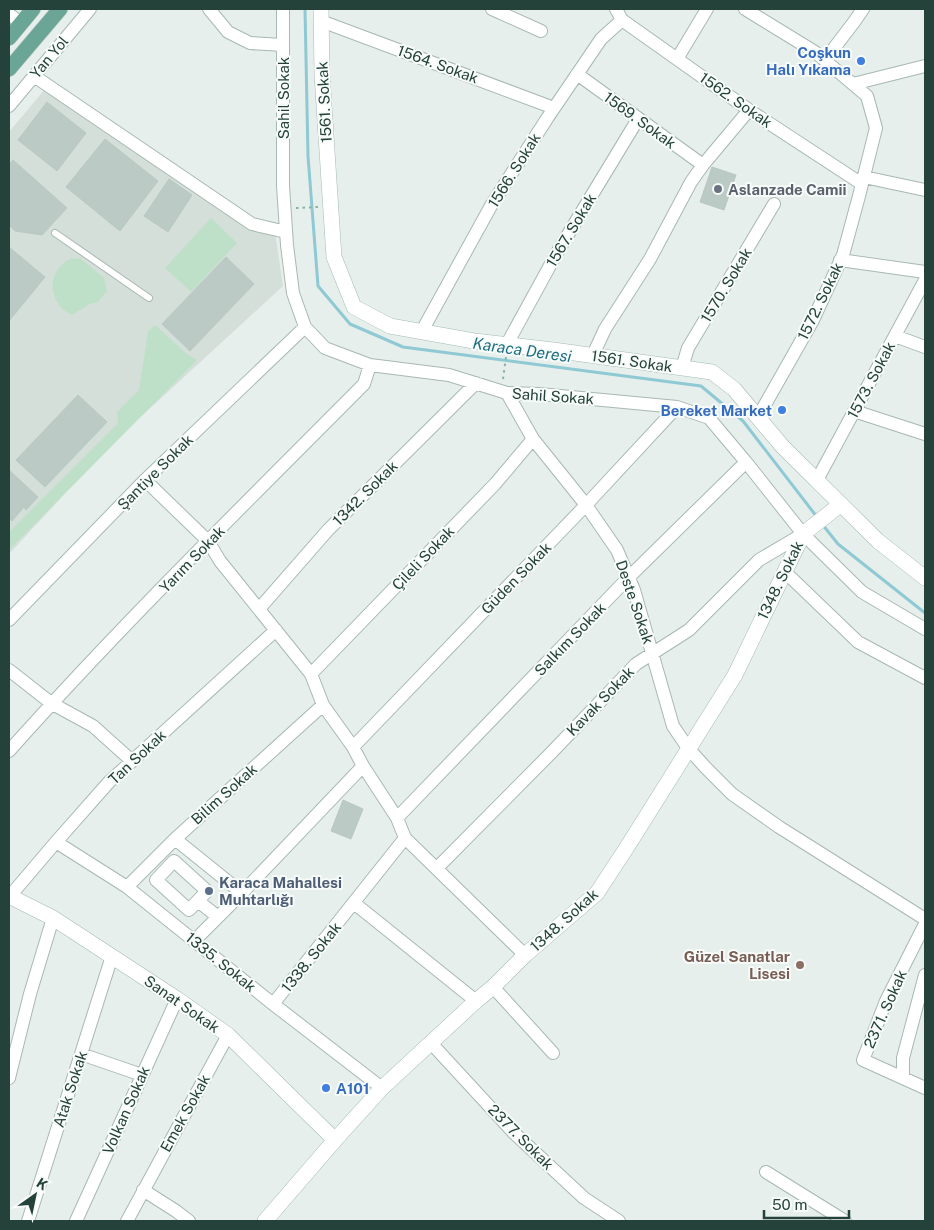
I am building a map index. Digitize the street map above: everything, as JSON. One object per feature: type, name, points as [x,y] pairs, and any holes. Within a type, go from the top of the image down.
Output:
[{"type":"main road","points":[[9,38],[33,9]]},
{"type":"main road","points":[[9,69],[60,9]]},
{"type":"street","name":"Yan Yol","points":[[9,106],[90,9]]},
{"type":"street","points":[[209,9],[228,32],[250,43],[283,45]]},
{"type":"street","name":"Sahil Sokak","points":[[283,9],[283,186],[293,293],[305,327],[325,348],[370,365],[449,375],[504,392],[678,407],[709,418],[803,534],[862,592],[925,629]]},
{"type":"street","points":[[492,9],[541,31]]},
{"type":"street","points":[[677,59],[707,9]]},
{"type":"street","name":"1572. Sokak","points":[[745,9],[815,52],[867,96],[876,128],[843,255],[814,320],[758,417]]},
{"type":"street","points":[[825,60],[863,9]]},
{"type":"street","points":[[9,14],[21,23]]},
{"type":"street","name":"1562. Sokak","points":[[619,14],[677,59],[749,110],[863,180]]},
{"type":"street","name":"1566. Sokak","points":[[422,331],[492,204],[554,108],[619,14]]},
{"type":"street","name":"1564. Sokak","points":[[321,15],[554,108]]},
{"type":"street","name":"1561. Sokak","points":[[321,15],[322,75],[334,256],[354,307],[390,326],[474,341],[712,372],[734,389],[783,447],[878,541],[925,578]]},
{"type":"street","points":[[853,84],[925,66]]},
{"type":"street","name":"1569. Sokak","points":[[577,74],[703,165]]},
{"type":"street","points":[[34,76],[252,224],[286,232]]},
{"type":"street","points":[[593,355],[605,328],[650,259],[691,182],[749,110]]},
{"type":"street","name":"1567. Sokak","points":[[507,344],[558,251],[638,118]]},
{"type":"street","points":[[863,180],[925,190]]},
{"type":"street","name":"1570. Sokak","points":[[682,368],[688,348],[774,204]]},
{"type":"street","points":[[840,260],[925,272]]},
{"type":"street","name":"1573. Sokak","points":[[817,480],[925,280]]},
{"type":"street","name":"Şantiye Sokak","points":[[9,620],[145,480],[305,327]]},
{"type":"street","points":[[895,336],[925,347]]},
{"type":"street","name":"Yarım Sokak","points":[[9,751],[51,703],[364,384],[370,365]]},
{"type":"street","name":"1342. Sokak","points":[[259,609],[328,530],[476,383]]},
{"type":"street","name":"Deste Sokak","points":[[504,392],[533,439],[586,505],[617,550],[634,590],[673,726],[688,748],[732,794],[779,827],[925,919]]},
{"type":"street","name":"Güden Sokak","points":[[353,746],[678,407]]},
{"type":"street","points":[[854,411],[925,434]]},
{"type":"street","points":[[907,428],[925,444]]},
{"type":"street","name":"Çileli Sokak","points":[[311,674],[495,484],[533,439]]},
{"type":"street","name":"Salkım Sokak","points":[[397,818],[628,578],[746,462]]},
{"type":"street","points":[[145,480],[208,541],[220,561],[311,674],[323,705],[353,746],[363,766],[397,818],[404,838],[437,868],[525,956]]},
{"type":"street","points":[[803,534],[841,504]]},
{"type":"street","name":"1348. Sokak","points":[[265,1221],[382,1088],[525,956],[597,893],[735,675],[803,534]]},
{"type":"street","name":"Kavak Sokak","points":[[437,868],[636,664],[689,630],[759,560],[803,534]]},
{"type":"street","points":[[784,571],[858,642],[925,678]]},
{"type":"street","name":"Tan Sokak","points":[[10,896],[109,782],[276,630]]},
{"type":"street","points":[[9,670],[51,703],[93,726],[132,761]]},
{"type":"street","name":"Bilim Sokak","points":[[127,887],[174,839],[323,705]]},
{"type":"street","points":[[194,941],[363,766]]},
{"type":"street","name":"1338. Sokak","points":[[273,1004],[404,838]]},
{"type":"street","points":[[174,839],[242,893]]},
{"type":"street","name":"1335. Sokak","points":[[56,842],[127,887],[273,1004],[382,1088]]},
{"type":"street","points":[[155,859],[166,869]]},
{"type":"street","points":[[174,860],[192,878],[207,891],[189,910],[156,880],[174,860]]},
{"type":"street","points":[[192,878],[206,864]]},
{"type":"street","name":"Sanat Sokak","points":[[10,896],[53,918],[177,999],[228,1036],[335,1140]]},
{"type":"street","points":[[158,912],[174,896]]},
{"type":"street","points":[[198,900],[218,917]]},
{"type":"street","points":[[354,903],[476,1001]]},
{"type":"street","points":[[9,1078],[30,994],[53,918]]},
{"type":"street","name":"2371. Sokak","points":[[925,924],[886,1001],[863,1060],[925,1088]]},
{"type":"street","name":"Atak Sokak","points":[[28,1221],[112,956]]},
{"type":"street","points":[[903,1078],[904,1058],[925,974]]},
{"type":"street","points":[[493,987],[553,1053]]},
{"type":"street","name":"Volkan Sokak","points":[[76,1221],[177,999]]},
{"type":"street","name":"Emek Sokak","points":[[127,1221],[228,1036]]},
{"type":"street","name":"2377. Sokak","points":[[431,1043],[513,1132],[584,1198],[619,1221]]},
{"type":"street","points":[[81,1054],[142,1075]]},
{"type":"street","points":[[766,1172],[844,1221]]},
{"type":"street","points":[[143,1190],[189,1221]]},
{"type":"lane","points":[[55,233],[149,298]]},
{"type":"path","points":[[285,208],[331,206]]},
{"type":"path","points":[[504,392],[507,344]]},
{"type":"shaded area","points":[[51,82],[275,232],[283,286],[108,447],[9,554],[9,132]]},
{"type":"green space","points":[[211,218],[237,243],[191,292],[165,268]]},
{"type":"green space","points":[[80,258],[104,278],[107,291],[98,302],[90,304],[72,315],[60,306],[53,292],[52,285],[57,271],[67,260]]},
{"type":"green space","points":[[155,325],[188,355],[197,360],[9,550],[9,532],[118,423],[117,412],[139,390],[148,331]]},
{"type":"building","points":[[47,102],[86,133],[57,171],[18,140]]},
{"type":"building","points":[[105,139],[158,181],[120,231],[66,187]]},
{"type":"building","points":[[13,160],[67,208],[42,235],[15,231],[9,225],[9,165]]},
{"type":"building","name":"Aslanzade Camii","points":[[712,167],[736,175],[724,210],[700,202]]},
{"type":"building","points":[[169,179],[192,195],[168,232],[144,216]]},
{"type":"building","points":[[9,247],[45,277],[9,321]]},
{"type":"building","points":[[226,257],[254,284],[190,351],[162,324]]},
{"type":"building","points":[[78,395],[107,422],[45,487],[16,460]]},
{"type":"building","points":[[9,470],[38,497],[26,510],[24,507],[12,521],[9,518]]},
{"type":"building","points":[[343,800],[363,809],[351,839],[331,831]]},
{"type":"waterway","name":"Karaca Deresi","points":[[305,9],[308,156],[318,286],[350,324],[403,347],[701,386],[743,421],[817,517]]},
{"type":"waterway","name":"Karaca Deresi","points":[[822,524],[838,544],[925,613]]},
{"type":"place","name":"Coşkun Halı Yıkama","points":[[861,61]]},
{"type":"place","name":"Aslanzade Camii","points":[[718,189]]},
{"type":"place","name":"Bereket Market","points":[[782,410]]},
{"type":"place","name":"Karaca Mahallesi Muhtarlığı","points":[[209,891]]},
{"type":"place","name":"Güzel Sanatlar Lisesi","points":[[800,965]]},
{"type":"place","name":"A101","points":[[326,1088]]}]
